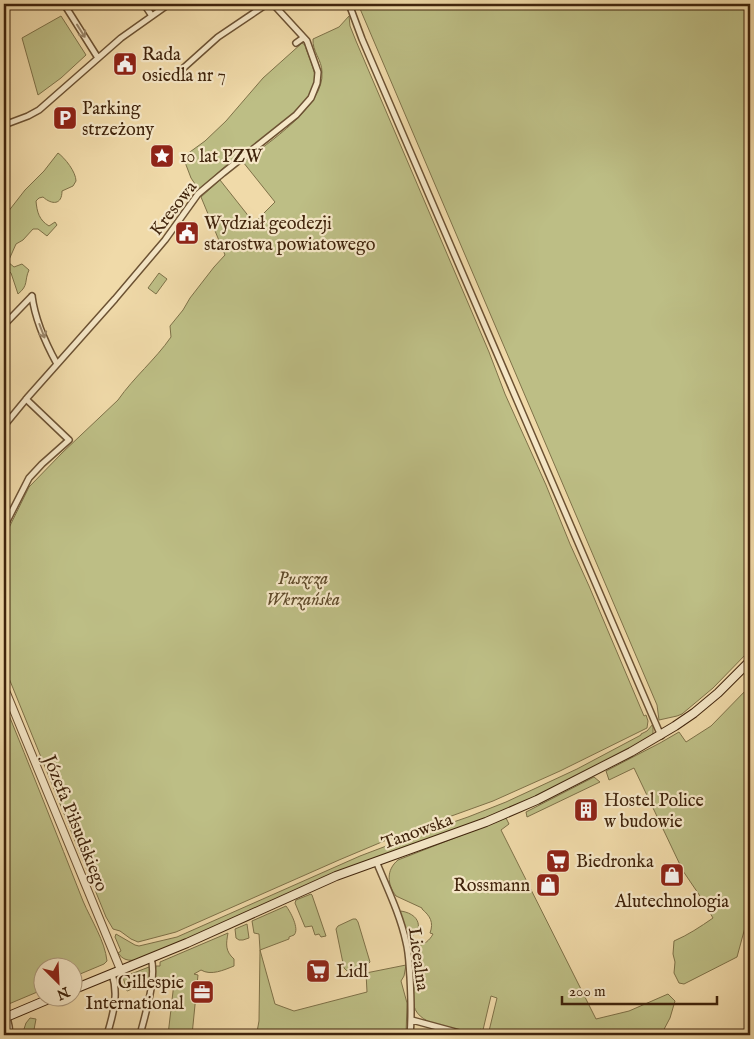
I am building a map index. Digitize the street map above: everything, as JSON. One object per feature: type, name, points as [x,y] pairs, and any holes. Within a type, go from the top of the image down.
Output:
[{"type":"main road","name":"Tanowska","points":[[82,986],[188,943],[322,882],[517,809],[661,736],[710,701],[750,662]]},
{"type":"main road","points":[[5,1017],[32,1006]]},
{"type":"street","points":[[64,4],[98,58]]},
{"type":"street","points":[[144,4],[152,16]]},
{"type":"street","points":[[4,105],[6,125],[40,110],[127,34],[169,4]]},
{"type":"street","points":[[179,72],[218,37],[267,4]]},
{"type":"street","name":"Kresowa","points":[[4,426],[165,240],[198,194],[296,115],[311,98],[318,83],[318,72],[307,41],[273,4]]},
{"type":"street","points":[[350,4],[362,39],[661,736]]},
{"type":"street","points":[[296,44],[303,38]]},
{"type":"street","points":[[4,325],[32,296],[38,320],[48,347],[57,364]]},
{"type":"street","points":[[4,527],[29,478],[69,440],[26,399]]},
{"type":"street","name":"Józefa Piłsudskiego","points":[[4,687],[121,971]]},
{"type":"street","name":"Licealna","points":[[376,861],[406,941],[412,1020],[410,1035]]},
{"type":"street","points":[[140,1035],[151,988],[153,972],[151,958]]},
{"type":"street","points":[[107,1035],[116,1004],[112,974]]},
{"type":"street","points":[[5,1017],[10,1026],[10,1035]]},
{"type":"street","points":[[412,1020],[467,1035]]},
{"type":"green space","points":[[358,4],[750,4],[750,650],[713,688],[682,714],[659,720],[657,705]]},
{"type":"green space","points":[[61,16],[86,55],[61,78],[38,95],[22,38]]},
{"type":"green space","name":"Puszcza Wkrzańska","points":[[349,16],[350,26],[356,41],[489,352],[505,394],[546,485],[644,716],[646,715],[648,721],[647,728],[560,771],[493,801],[396,836],[176,932],[138,942],[113,929],[106,917],[4,666],[4,538],[29,487],[118,400],[158,353],[171,337],[170,326],[225,255],[201,197],[220,180],[254,223],[275,202],[243,162],[293,123],[314,98],[320,85],[322,72],[313,39],[339,27]]},
{"type":"green space","points":[[302,43],[305,45],[315,77],[311,92],[304,102],[295,113],[239,155],[199,190],[191,178],[183,157],[205,141],[226,121],[263,78]]},
{"type":"green space","points":[[58,153],[70,166],[76,181],[73,186],[62,191],[62,196],[56,202],[43,197],[36,201],[38,212],[43,221],[49,226],[55,222],[57,225],[47,236],[38,229],[33,229],[23,240],[16,244],[8,262],[14,267],[22,264],[29,270],[25,285],[18,294],[11,273],[4,268],[4,217]]},
{"type":"green space","points":[[159,273],[167,279],[156,294],[148,288]]},
{"type":"green space","points":[[750,686],[750,909],[737,957],[684,984],[679,983],[674,973],[674,941],[694,931],[713,918],[683,871],[634,768],[609,780],[606,771],[679,732],[686,742],[711,726]]},
{"type":"green space","points":[[4,703],[83,901],[101,938],[107,961],[82,973],[82,956],[32,956],[32,994],[4,1006]]},
{"type":"green space","points":[[653,724],[653,733],[650,739],[519,806],[388,855],[137,960],[126,959],[118,953],[121,951],[115,937],[116,934],[139,946],[177,937],[360,856],[506,802],[577,769],[641,735]]},
{"type":"green space","points":[[594,777],[600,782],[527,817],[526,812]]},
{"type":"green space","points":[[506,818],[509,824],[501,830],[596,1019],[629,1011],[668,994],[675,1001],[670,1018],[661,1035],[491,1035],[489,1031],[497,998],[491,996],[483,1030],[480,1029],[479,1034],[451,1029],[432,1023],[417,1013],[413,1002],[414,974],[411,947],[415,942],[417,946],[430,938],[433,934],[430,933],[431,922],[422,908],[396,896],[391,887],[389,877],[391,868],[398,860]]},
{"type":"green space","points":[[311,894],[326,936],[315,935],[312,926],[305,927],[295,903],[296,900]]},
{"type":"green space","points":[[286,906],[292,916],[296,932],[289,939],[260,950],[259,934],[254,933],[252,921]]},
{"type":"green space","points":[[401,911],[410,914],[418,923],[417,932],[414,934],[407,933],[400,914]]},
{"type":"green space","points":[[356,919],[358,922],[370,962],[367,965],[347,971],[344,968],[336,929],[338,926]]},
{"type":"green space","points":[[247,924],[249,938],[239,940],[236,938],[235,929]]},
{"type":"green space","points":[[228,933],[227,947],[234,959],[234,966],[222,971],[205,972],[201,970],[194,974],[198,975],[192,1035],[168,1035],[174,983],[154,979],[156,966],[160,966],[160,962]]},
{"type":"green space","points":[[260,950],[275,1004],[294,1011],[367,992],[366,973],[406,965],[401,981],[407,1003],[406,1035],[259,1035],[257,1032],[259,1021]]},
{"type":"green space","points":[[149,967],[151,973],[148,987],[141,985],[127,991],[123,977]]},
{"type":"green space","points":[[30,1018],[36,1019],[33,1035],[22,1035],[26,1023]]},
{"type":"place","name":"Rada osiedla nr 7","points":[[125,64]]},
{"type":"place","name":"Parking strzeżony","points":[[65,118]]},
{"type":"place","name":"10 lat PZW","points":[[162,156]]},
{"type":"place","name":"Wydział geodezji starostwa powiatowego","points":[[187,233]]},
{"type":"place","name":"Hostel Police w budowie","points":[[586,810]]},
{"type":"place","name":"Biedronka","points":[[558,861]]},
{"type":"place","name":"Alutechnologia","points":[[672,875]]},
{"type":"place","name":"Rossmann","points":[[548,885]]},
{"type":"place","name":"Lidl","points":[[318,971]]},
{"type":"place","name":"Gillespie International","points":[[202,992]]}]
